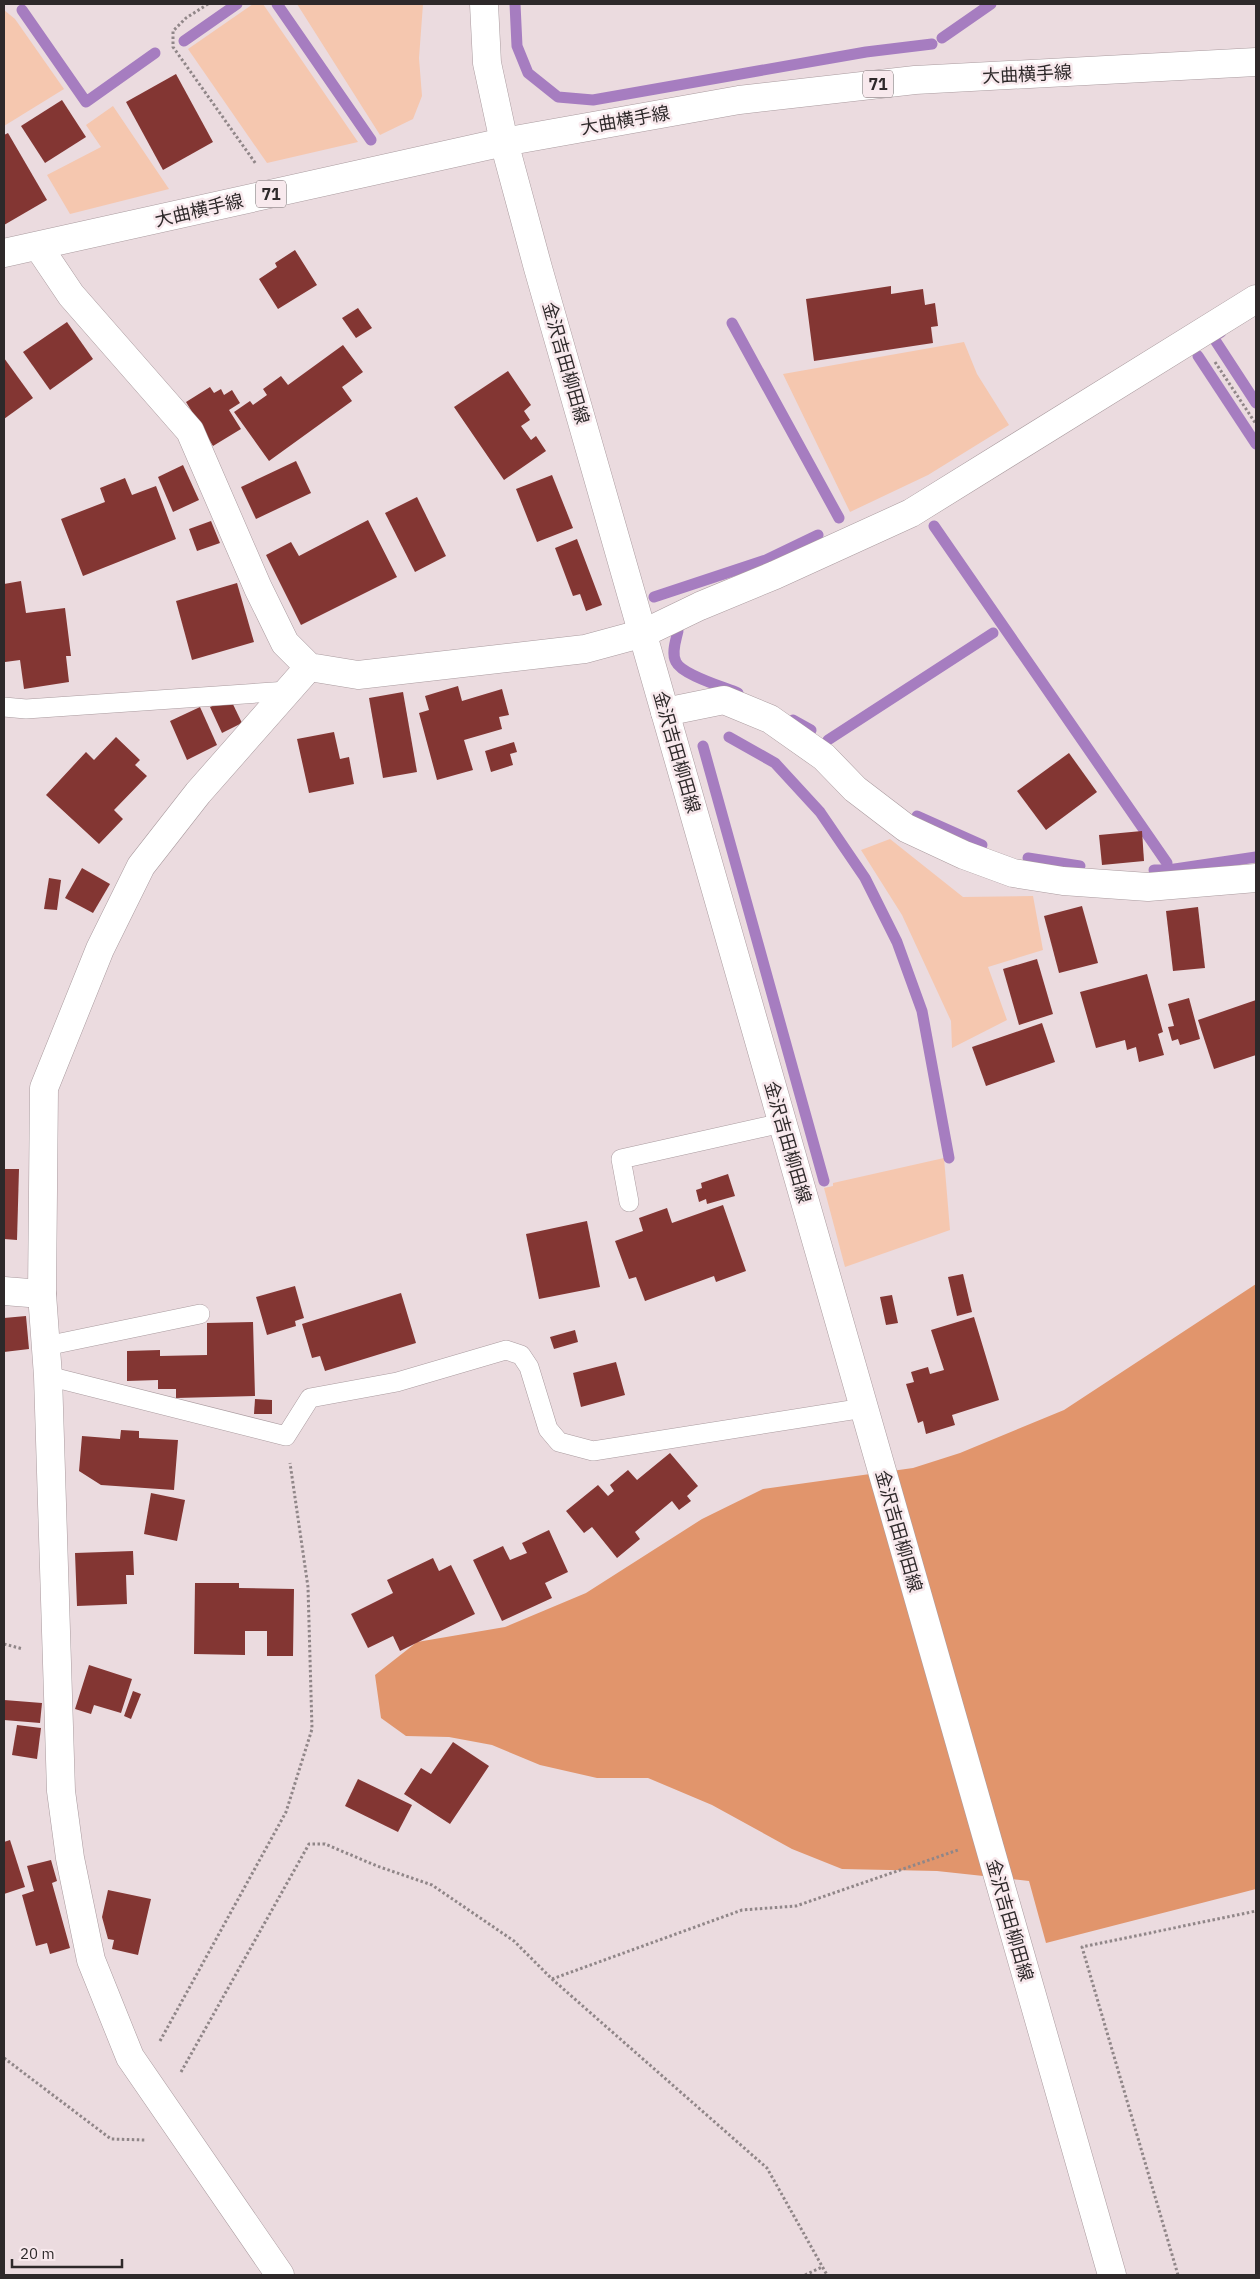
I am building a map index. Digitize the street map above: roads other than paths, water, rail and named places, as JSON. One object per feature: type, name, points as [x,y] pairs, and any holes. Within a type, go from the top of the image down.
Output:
[{"type":"street","name":"金沢吉田柳田線","points":[[484,4],[487,63],[504,142],[986,1840],[1112,2275]]},
{"type":"street","name":"大曲横手線","points":[[4,253],[504,142],[739,100],[915,80],[1256,62]]},
{"type":"street","points":[[38,246],[71,295],[190,431],[258,588],[285,643],[309,667],[358,674],[585,649],[644,633],[700,606],[775,575],[911,513],[1256,299]]},
{"type":"street","points":[[280,2275],[130,2058],[91,1960],[70,1858],[61,1791],[48,1376],[42,1294],[44,1088],[100,949],[141,866],[198,793],[309,667]]},
{"type":"street","points":[[665,712],[724,700],[770,720],[824,757],[855,790],[906,828],[964,855],[1013,873],[1063,881],[1148,887],[1256,878]]},
{"type":"street","points":[[4,1291],[42,1294]]},
{"type":"lane","points":[[4,707],[26,709],[288,690]]},
{"type":"lane","points":[[629,1202],[621,1159],[782,1123]]},
{"type":"lane","points":[[46,1346],[200,1314]]},
{"type":"lane","points":[[48,1376],[286,1436],[310,1398],[397,1382],[506,1350],[521,1355],[529,1367],[548,1429],[559,1442],[593,1451],[864,1408]]},
{"type":"waterway","points":[[184,41],[237,4]]},
{"type":"waterway","points":[[277,4],[371,140]]},
{"type":"waterway","points":[[515,4],[517,46],[528,73],[558,97],[593,100],[866,52],[932,44]]},
{"type":"waterway","points":[[942,38],[991,4]]},
{"type":"waterway","points":[[22,10],[86,102],[155,53]]},
{"type":"waterway","points":[[732,323],[839,518]]},
{"type":"waterway","points":[[1221,332],[1213,337],[1256,403]]},
{"type":"waterway","points":[[1198,356],[1256,444]]},
{"type":"waterway","points":[[934,526],[1167,863]]},
{"type":"waterway","points":[[654,597],[766,560],[818,535]]},
{"type":"waterway","points":[[678,631],[674,655],[680,667],[695,676],[738,693]]},
{"type":"waterway","points":[[828,740],[993,633]]},
{"type":"waterway","points":[[793,720],[811,730]]},
{"type":"waterway","points":[[729,737],[775,763],[820,812],[865,878],[897,942],[922,1011],[949,1158]]},
{"type":"waterway","points":[[703,746],[824,1181]]},
{"type":"waterway","points":[[917,816],[982,845]]},
{"type":"waterway","points":[[1154,870],[1168,870],[1256,857]]},
{"type":"waterway","points":[[1028,858],[1080,866]]}]
